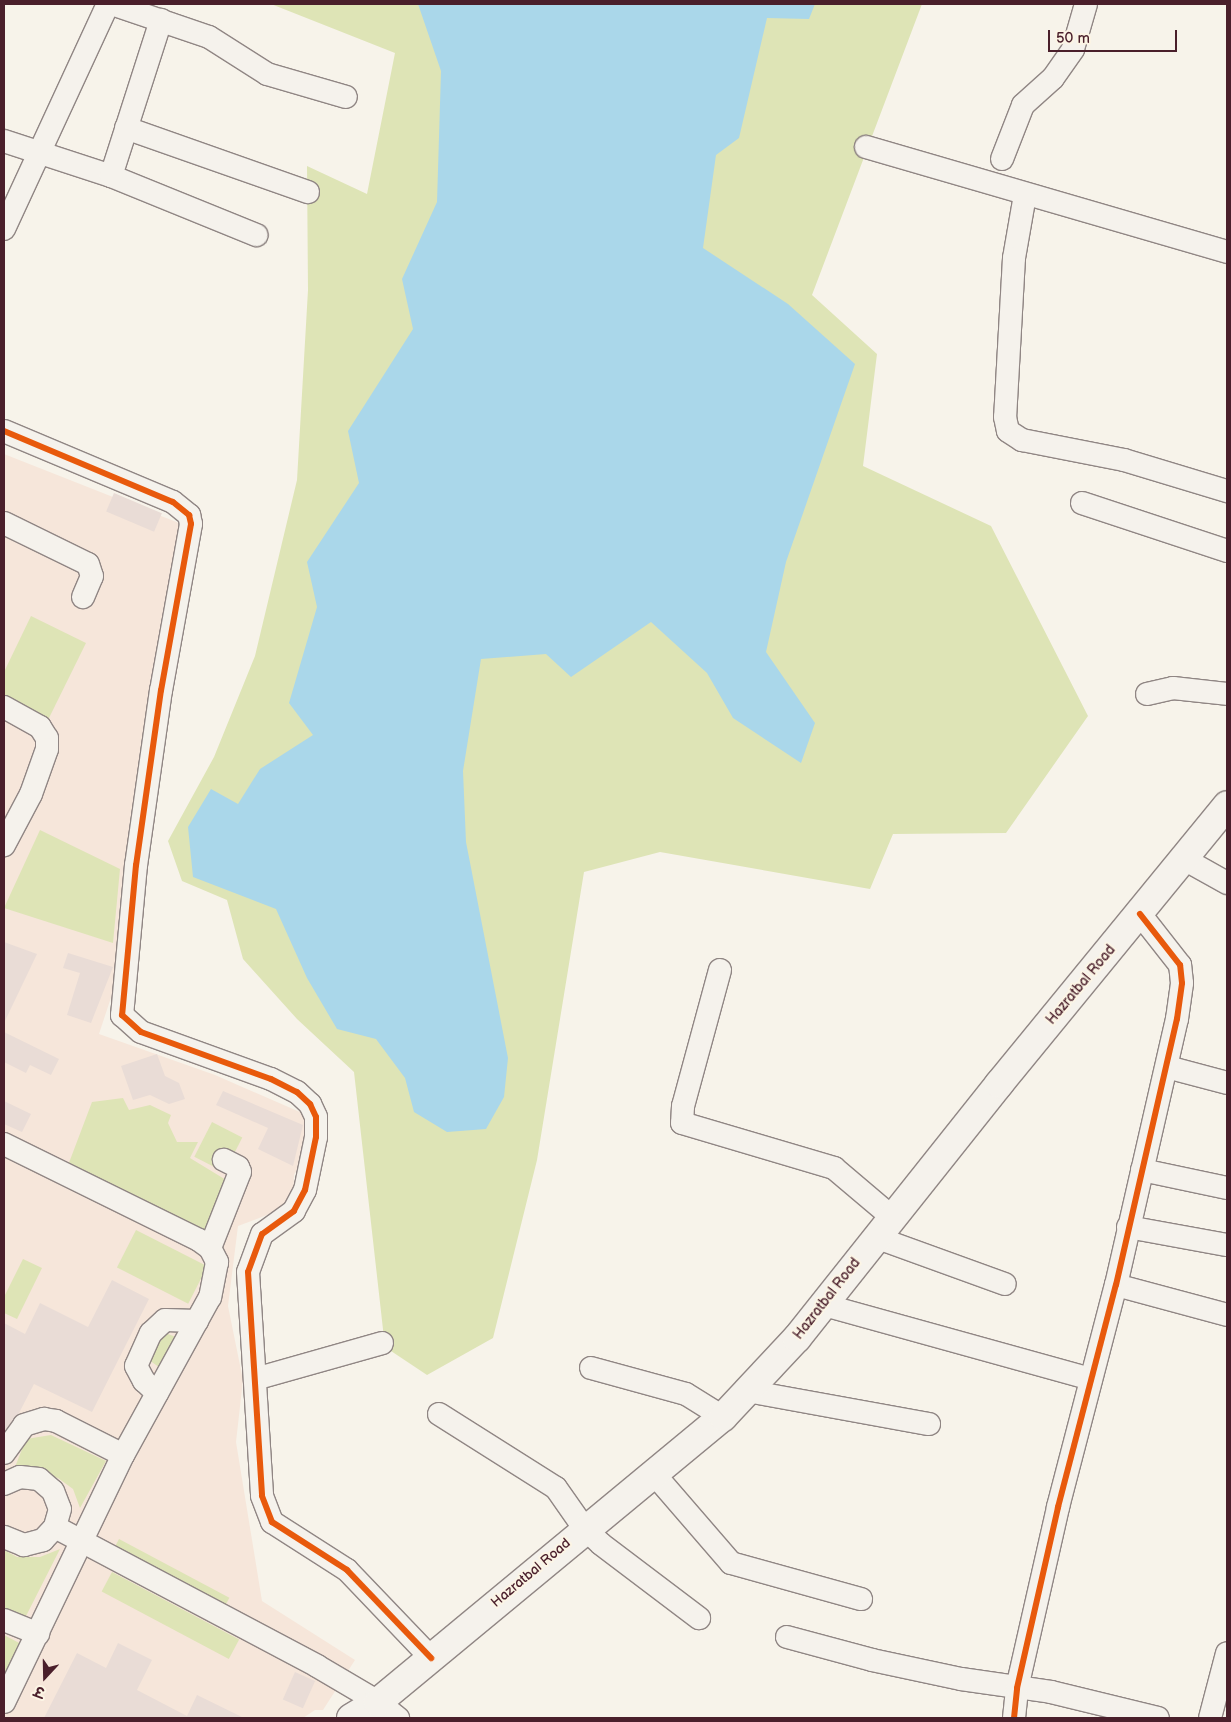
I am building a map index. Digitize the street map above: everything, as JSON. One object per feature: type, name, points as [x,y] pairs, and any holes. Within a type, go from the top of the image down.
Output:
[{"type":"main road","name":"Hazratbal Road","points":[[351,1718],[388,1710],[431,1658],[584,1528],[655,1475],[723,1417],[748,1391],[824,1305],[884,1227],[1227,805]]},
{"type":"street","points":[[4,229],[108,4]]},
{"type":"street","points":[[112,4],[209,37],[268,74],[346,97]]},
{"type":"street","points":[[1002,160],[1023,105],[1058,72],[1073,49],[1086,4]]},
{"type":"street","points":[[111,176],[161,20]]},
{"type":"street","points":[[126,128],[308,192]]},
{"type":"street","points":[[4,142],[41,152],[111,176],[256,235]]},
{"type":"street","points":[[866,147],[949,169],[1025,195],[1227,252]]},
{"type":"street","points":[[1025,195],[1014,258],[1005,417],[1008,431],[1022,440],[1124,460],[1227,491]]},
{"type":"street","points":[[4,431],[173,502],[189,515],[190,524],[161,690],[136,865],[120,1006],[126,1023],[141,1032],[297,1092],[310,1104],[316,1117],[312,1164],[305,1190],[294,1211],[262,1234],[248,1272],[259,1472],[266,1510],[272,1522],[347,1570],[431,1658]]},
{"type":"street","points":[[1082,503],[1227,551]]},
{"type":"street","points":[[6,531],[88,564],[92,576],[83,597]]},
{"type":"street","points":[[1147,694],[1173,688],[1227,694]]},
{"type":"street","points":[[4,707],[40,727],[47,738],[47,749],[31,794],[4,845]]},
{"type":"street","points":[[1184,859],[1227,883]]},
{"type":"street","points":[[1014,1718],[1017,1688],[1091,1379],[1116,1285],[1128,1227],[1167,1067],[1182,975],[1172,950],[1140,914]]},
{"type":"street","points":[[720,970],[683,1106],[682,1123],[834,1168],[884,1227],[962,1271],[1005,1284]]},
{"type":"street","points":[[1167,1067],[1227,1083]]},
{"type":"street","points":[[4,1144],[210,1248],[217,1262],[217,1278],[197,1321],[123,1455],[4,1702]]},
{"type":"street","points":[[210,1248],[240,1172],[224,1160]]},
{"type":"street","points":[[1142,1170],[1227,1188]]},
{"type":"street","points":[[1128,1227],[1227,1245]]},
{"type":"street","points":[[1116,1285],[1227,1315]]},
{"type":"street","points":[[824,1305],[1091,1379]]},
{"type":"street","points":[[157,1393],[144,1381],[136,1366],[151,1333],[165,1320],[197,1321]]},
{"type":"street","points":[[255,1379],[382,1343]]},
{"type":"street","points":[[590,1368],[660,1384],[686,1394],[723,1417]]},
{"type":"street","points":[[748,1391],[929,1424]]},
{"type":"street","points":[[439,1414],[556,1488],[584,1528],[624,1563],[699,1618]]},
{"type":"street","points":[[4,1453],[24,1425],[44,1419],[56,1421],[123,1455]]},
{"type":"street","points":[[655,1475],[730,1563],[861,1599]]},
{"type":"street","points":[[4,1484],[30,1477],[47,1484],[58,1500],[56,1527],[34,1544],[14,1543],[4,1537]]},
{"type":"street","points":[[56,1527],[388,1710]]},
{"type":"street","points":[[4,1620],[38,1634]]},
{"type":"street","points":[[787,1637],[872,1660],[1017,1688],[1075,1697],[1158,1718]]},
{"type":"street","points":[[1210,1718],[1227,1653]]},
{"type":"shaded area","points":[[4,454],[184,525],[124,958],[99,1034],[215,1075],[309,1116],[305,1154],[294,1175],[293,1205],[238,1226],[228,1306],[243,1380],[236,1442],[262,1601],[355,1660],[323,1710],[315,1710],[303,1718],[4,1718]]},
{"type":"green space","points":[[271,4],[922,4],[812,295],[877,354],[863,466],[991,526],[1088,716],[1006,833],[893,834],[870,889],[660,852],[584,872],[537,1160],[493,1338],[427,1375],[385,1347],[354,1072],[297,1019],[243,959],[227,900],[182,881],[168,841],[214,757],[255,656],[297,480],[308,290],[307,166],[367,194],[395,53]]},
{"type":"green space","points":[[31,616],[86,643],[48,720],[4,699],[4,672]]},
{"type":"green space","points":[[40,830],[120,869],[113,943],[4,908]]},
{"type":"green space","points":[[123,1098],[129,1110],[150,1105],[171,1115],[168,1123],[177,1142],[198,1142],[190,1158],[231,1183],[208,1235],[67,1168],[92,1102]]},
{"type":"green space","points":[[212,1122],[242,1137],[225,1172],[194,1157]]},
{"type":"green space","points":[[136,1230],[207,1266],[188,1304],[117,1267]]},
{"type":"green space","points":[[23,1259],[42,1268],[17,1319],[4,1313],[4,1297]]},
{"type":"green space","points":[[163,1332],[181,1339],[163,1370],[149,1360]]},
{"type":"green space","points":[[51,1435],[106,1461],[80,1508],[73,1489],[58,1478],[15,1467],[26,1439]]},
{"type":"green space","points":[[119,1539],[229,1598],[225,1606],[115,1547]]},
{"type":"green space","points":[[60,1549],[24,1620],[4,1610],[4,1550],[17,1557],[40,1557]]},
{"type":"green space","points":[[112,1572],[239,1640],[229,1659],[102,1591]]},
{"type":"green space","points":[[4,1635],[25,1646],[4,1690]]},
{"type":"water","points":[[418,4],[815,4],[809,19],[767,18],[739,138],[716,155],[703,248],[788,304],[855,364],[786,562],[766,652],[815,723],[801,763],[733,718],[707,673],[651,622],[571,677],[546,654],[481,659],[463,771],[466,842],[508,1058],[504,1097],[486,1129],[447,1132],[414,1112],[405,1078],[376,1039],[337,1029],[307,978],[276,909],[193,877],[188,827],[211,789],[238,804],[260,769],[313,735],[289,703],[317,607],[307,562],[359,483],[348,431],[413,329],[402,279],[437,202],[441,71]]},
{"type":"building","points":[[114,493],[162,513],[154,532],[106,511]]},
{"type":"building","points":[[4,942],[37,954],[4,1023]]},
{"type":"building","points":[[68,953],[113,967],[91,1023],[67,1015],[80,973],[63,968]]},
{"type":"building","points":[[4,1032],[59,1059],[51,1075],[30,1065],[26,1073],[4,1062]]},
{"type":"building","points":[[157,1054],[165,1076],[179,1083],[185,1099],[169,1104],[150,1095],[133,1100],[121,1066]]},
{"type":"building","points":[[223,1091],[303,1125],[293,1166],[258,1149],[268,1128],[216,1105]]},
{"type":"building","points":[[4,1101],[31,1114],[22,1132],[4,1124]]},
{"type":"building","points":[[112,1280],[149,1299],[92,1412],[34,1384],[19,1413],[4,1431],[4,1323],[25,1334],[40,1303],[88,1327]]},
{"type":"building","points":[[118,1643],[152,1660],[137,1690],[187,1716],[197,1695],[244,1718],[44,1718],[77,1653],[106,1668]]},
{"type":"building","points":[[295,1672],[315,1681],[303,1708],[283,1699]]},
{"type":"cycle path","points":[[4,431],[173,502],[189,515],[191,524],[161,690],[136,865],[122,1015],[141,1032],[271,1079],[297,1092],[310,1104],[316,1117],[316,1137],[305,1190],[294,1211],[262,1234],[248,1272],[262,1496],[272,1522],[347,1570],[431,1658]]},
{"type":"cycle path","points":[[1014,1718],[1017,1688],[1058,1507],[1116,1285],[1177,1019],[1182,983],[1180,965],[1140,914]]}]
